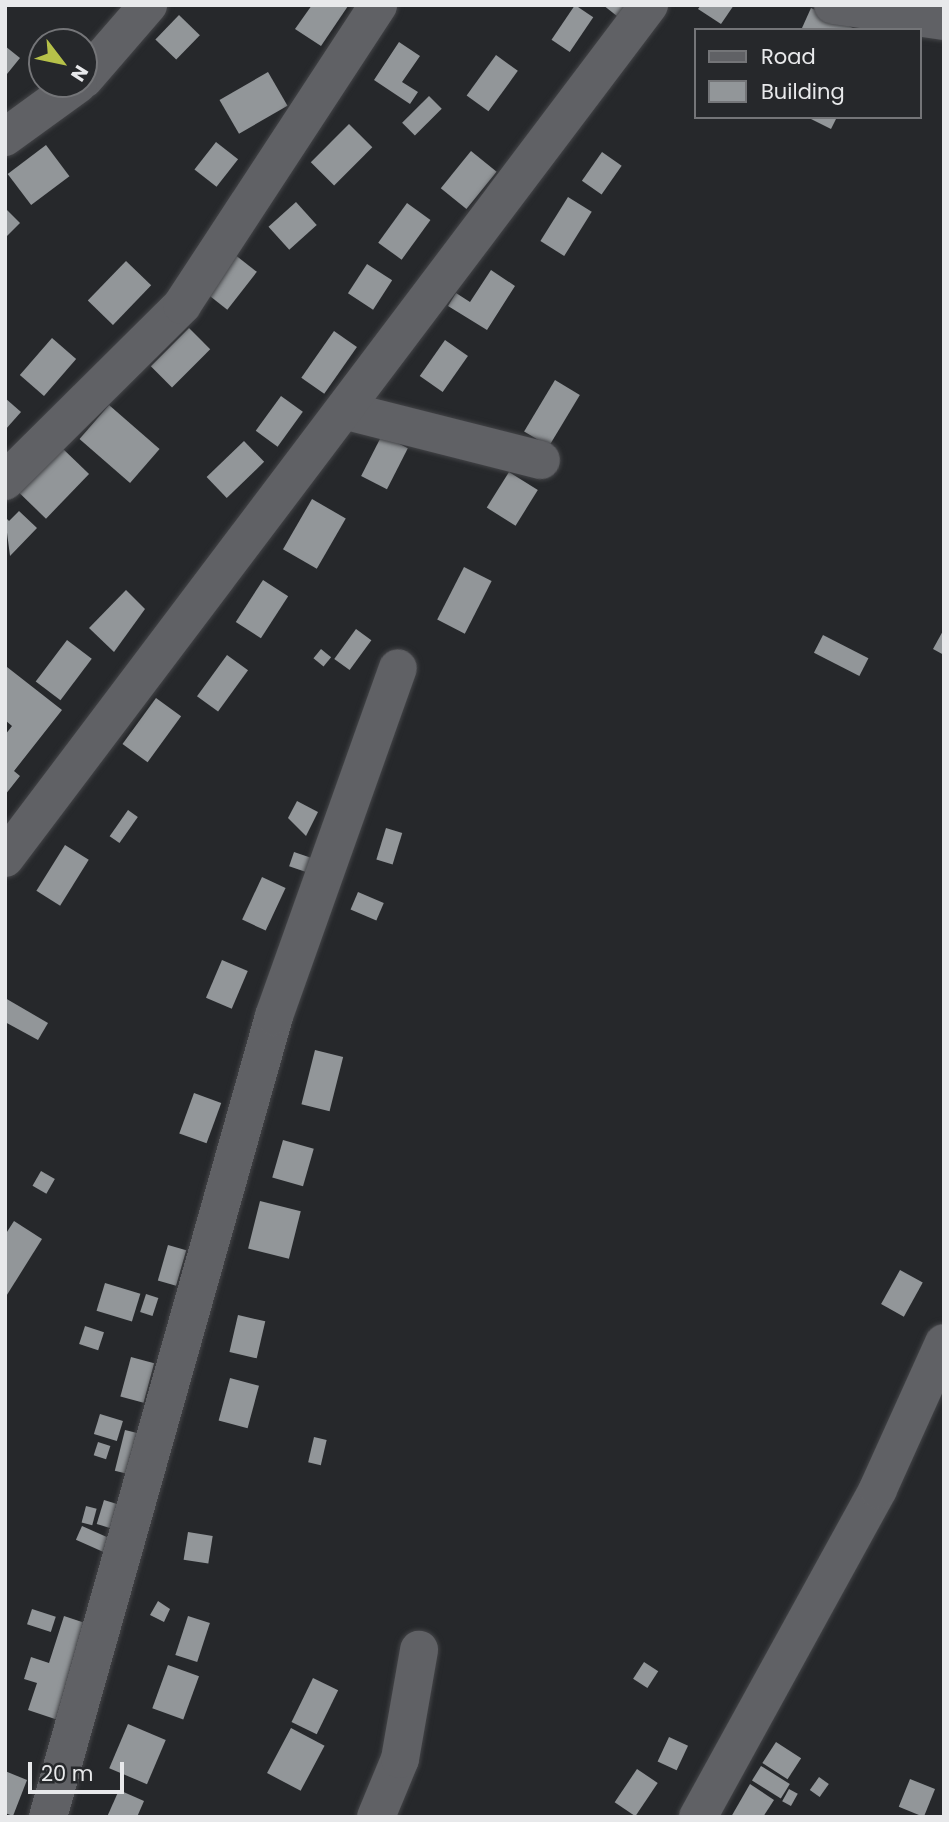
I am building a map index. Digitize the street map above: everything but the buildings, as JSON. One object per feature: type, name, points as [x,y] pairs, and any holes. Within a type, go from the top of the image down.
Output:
[{"type":"street","points":[[98,63],[148,5]]},
{"type":"street","points":[[5,481],[182,305],[378,5]]},
{"type":"street","points":[[5,858],[347,411],[649,5]]},
{"type":"street","points":[[833,5],[944,21]]},
{"type":"street","points":[[5,137],[59,98]]},
{"type":"street","points":[[347,411],[541,460]]},
{"type":"street","points":[[48,1817],[262,1054],[398,668]]},
{"type":"street","points":[[698,1817],[878,1489],[944,1343]]},
{"type":"street","points":[[376,1817],[400,1759],[419,1650]]}]
